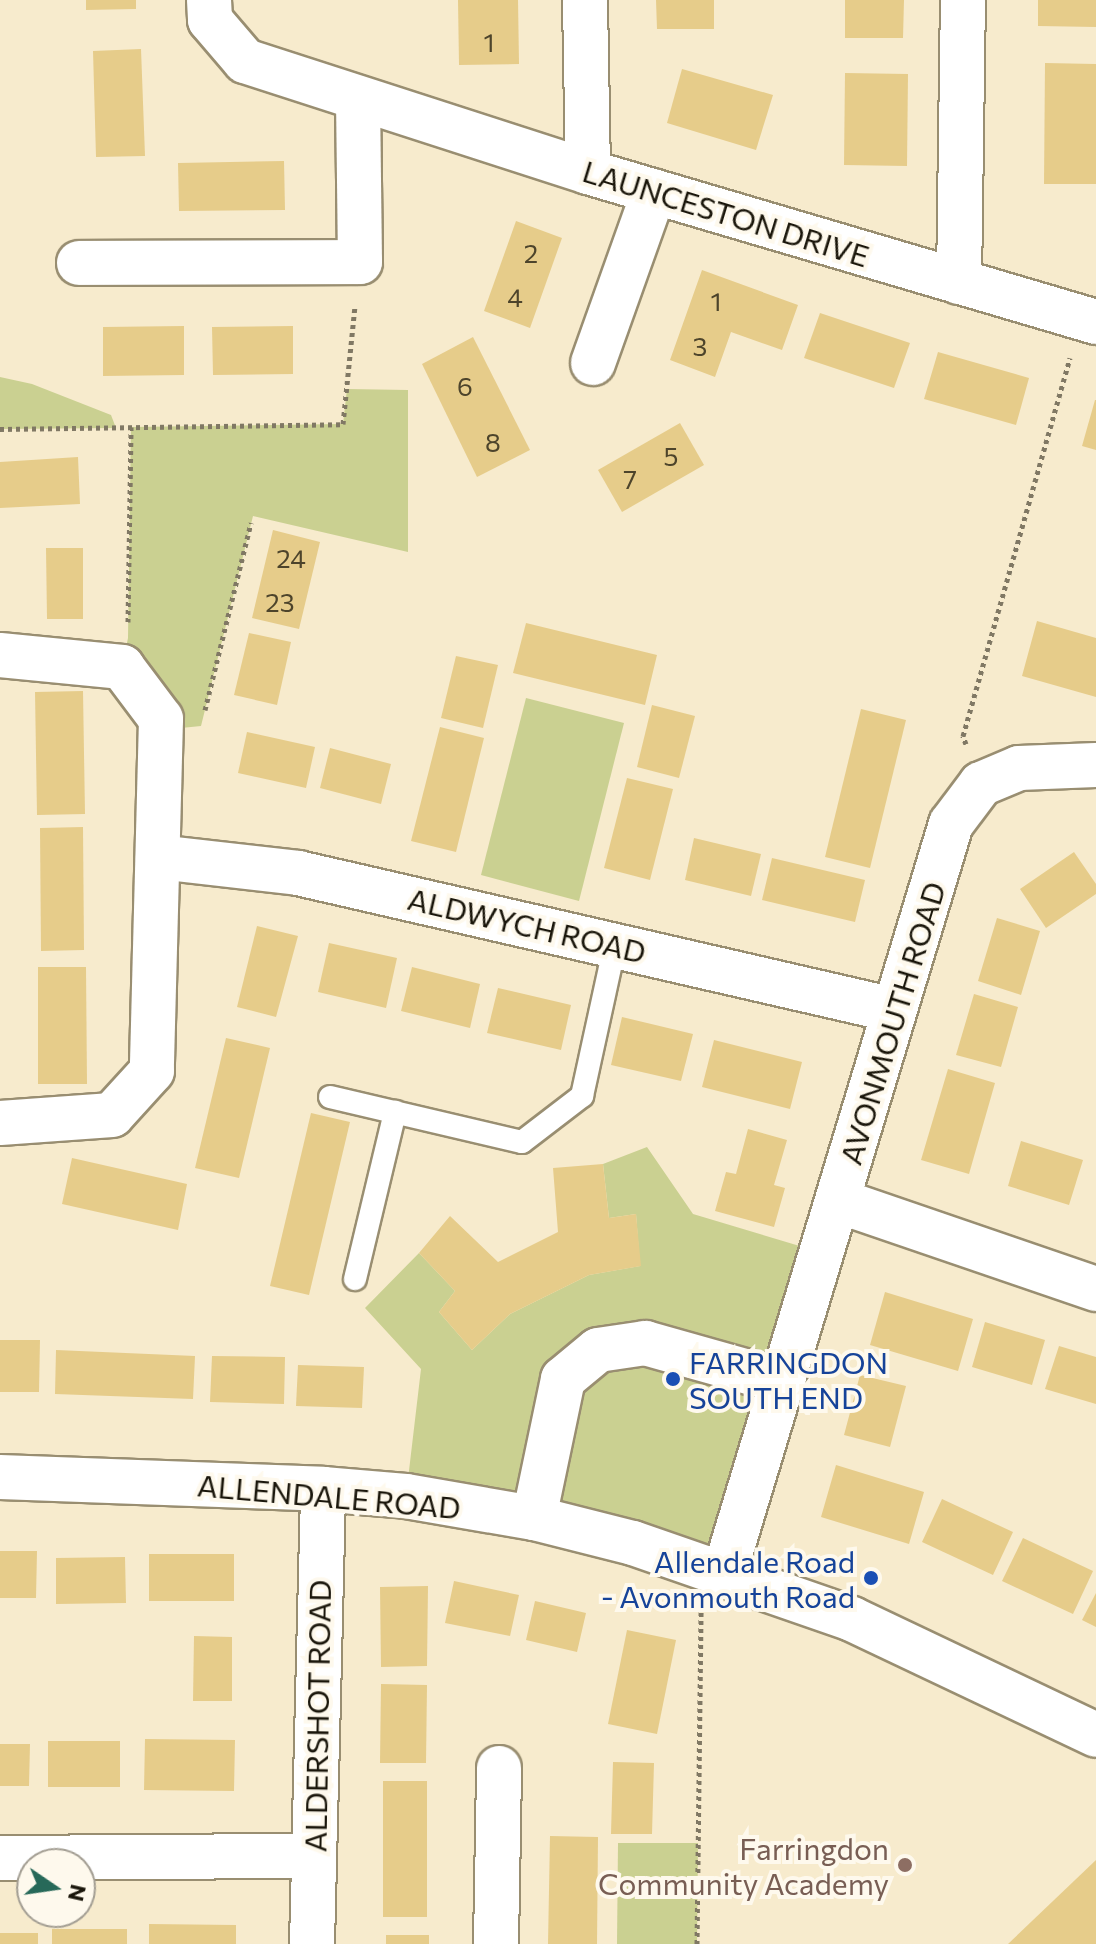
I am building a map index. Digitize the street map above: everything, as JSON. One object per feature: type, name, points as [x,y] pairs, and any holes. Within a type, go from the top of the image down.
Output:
[{"type":"street","name":"LAUNCESTON DRIVE","points":[[209,0],[210,20],[245,61],[588,172],[1089,320]]},
{"type":"street","points":[[585,0],[588,172]]},
{"type":"street","points":[[959,282],[963,0]]},
{"type":"street","points":[[79,263],[360,262],[358,100]]},
{"type":"street","points":[[593,363],[654,192]]},
{"type":"street","points":[[0,655],[122,667],[161,719],[152,1071],[112,1115],[0,1123]]},
{"type":"street","points":[[981,784],[1019,768],[1096,765]]},
{"type":"street","name":"AVONMOUTH ROAD","points":[[713,1571],[784,1382],[951,824],[981,784]]},
{"type":"street","name":"ALDWYCH ROAD","points":[[158,857],[298,873],[894,1010]]},
{"type":"street","points":[[839,1201],[1096,1289]]},
{"type":"street","points":[[534,1518],[563,1379],[598,1350],[645,1343],[784,1382]]},
{"type":"street","name":"ALLENDALE ROAD","points":[[0,1477],[323,1489],[406,1496],[534,1518],[633,1543],[852,1619],[1096,1735]]},
{"type":"street","name":"ALDERSHOT ROAD","points":[[312,1944],[323,1489]]},
{"type":"street","points":[[496,1944],[499,1768]]},
{"type":"street","points":[[0,1858],[313,1856]]},
{"type":"lane","points":[[330,1097],[522,1142],[582,1096],[615,945]]},
{"type":"lane","points":[[355,1279],[395,1112]]},
{"type":"path","points":[[0,429],[343,424],[360,262]]},
{"type":"path","points":[[981,784],[963,736],[1089,320]]},
{"type":"path","points":[[122,667],[128,638],[131,427]]},
{"type":"path","points":[[161,730],[201,726],[251,523]]},
{"type":"path","points":[[697,1944],[713,1571]]},
{"type":"green space","points":[[0,377],[32,384],[111,415],[116,428],[0,429]]},
{"type":"green space","points":[[347,389],[408,390],[408,552],[253,516],[201,726],[161,730],[122,667],[128,638],[131,427],[343,424]]},
{"type":"green space","points":[[526,698],[624,723],[579,901],[481,875]]},
{"type":"green space","points":[[647,1147],[693,1214],[823,1253],[724,1574],[406,1496],[421,1369],[365,1308],[419,1253],[455,1291],[439,1312],[472,1350],[510,1314],[589,1275],[640,1266],[636,1214],[609,1218],[603,1164]]},
{"type":"green space","points":[[618,1843],[698,1843],[697,1944],[617,1944]]},
{"type":"building","points":[[86,0],[136,0],[136,9],[86,10]]},
{"type":"building","points":[[458,0],[518,0],[519,64],[459,65]]},
{"type":"building","points":[[656,0],[714,0],[714,29],[657,29]]},
{"type":"building","points":[[845,0],[904,0],[903,38],[845,38]]},
{"type":"building","points":[[1038,0],[1096,0],[1096,27],[1038,26]]},
{"type":"building","points":[[141,49],[145,156],[96,157],[93,51]]},
{"type":"building","points":[[1045,63],[1096,64],[1096,184],[1044,184]]},
{"type":"building","points":[[682,69],[773,95],[756,150],[667,123]]},
{"type":"building","points":[[845,73],[908,74],[907,166],[844,165]]},
{"type":"building","points":[[284,161],[285,210],[179,211],[178,163]]},
{"type":"building","points":[[516,221],[562,238],[530,328],[484,311]]},
{"type":"building","points":[[702,270],[798,305],[782,350],[731,332],[715,377],[670,360]]},
{"type":"building","points":[[820,313],[910,343],[894,388],[804,358]]},
{"type":"building","points":[[184,326],[184,375],[103,376],[103,327]]},
{"type":"building","points":[[293,326],[293,374],[213,375],[212,327]]},
{"type":"building","points":[[473,337],[530,450],[477,477],[422,364]]},
{"type":"building","points":[[938,352],[1029,378],[1016,425],[924,399]]},
{"type":"building","points":[[1096,400],[1096,450],[1082,446]]},
{"type":"building","points":[[680,423],[704,465],[622,512],[598,470]]},
{"type":"building","points":[[78,457],[80,504],[0,508],[0,462]]},
{"type":"building","points":[[273,530],[320,542],[299,629],[252,618]]},
{"type":"building","points":[[46,548],[83,548],[83,619],[47,619]]},
{"type":"building","points":[[1037,621],[1096,638],[1096,697],[1022,676]]},
{"type":"building","points":[[526,623],[657,655],[645,705],[513,673]]},
{"type":"building","points":[[249,633],[291,642],[277,705],[234,695]]},
{"type":"building","points":[[456,656],[498,665],[483,728],[441,718]]},
{"type":"building","points":[[83,691],[85,814],[37,815],[35,692]]},
{"type":"building","points":[[652,705],[695,716],[679,778],[637,767]]},
{"type":"building","points":[[861,709],[906,720],[870,868],[825,857]]},
{"type":"building","points":[[440,727],[484,738],[456,852],[411,841]]},
{"type":"building","points":[[247,732],[315,747],[306,788],[238,773]]},
{"type":"building","points":[[330,748],[391,764],[381,804],[320,788]]},
{"type":"building","points":[[627,778],[673,789],[650,880],[604,868]]},
{"type":"building","points":[[83,827],[84,950],[41,951],[40,828]]},
{"type":"building","points":[[694,838],[761,854],[751,896],[685,880]]},
{"type":"building","points":[[1074,852],[1096,884],[1096,894],[1046,928],[1020,889]]},
{"type":"building","points":[[772,858],[865,880],[855,922],[762,900]]},
{"type":"building","points":[[997,918],[1040,931],[1021,995],[978,981]]},
{"type":"building","points":[[257,926],[298,936],[276,1017],[237,1007]]},
{"type":"building","points":[[329,943],[397,958],[386,1008],[318,992]]},
{"type":"building","points":[[38,967],[86,967],[87,1084],[38,1084]]},
{"type":"building","points":[[412,967],[480,984],[470,1028],[401,1011]]},
{"type":"building","points":[[498,988],[571,1005],[561,1050],[487,1033]]},
{"type":"building","points":[[974,994],[1018,1007],[1001,1067],[956,1055]]},
{"type":"building","points":[[622,1017],[693,1034],[681,1081],[611,1065]]},
{"type":"building","points":[[226,1038],[270,1048],[239,1178],[195,1168]]},
{"type":"building","points":[[714,1040],[802,1062],[790,1109],[702,1087]]},
{"type":"building","points":[[948,1069],[995,1083],[969,1174],[921,1160]]},
{"type":"building","points":[[311,1113],[350,1122],[309,1295],[270,1286]]},
{"type":"building","points":[[748,1129],[787,1140],[774,1185],[785,1188],[774,1227],[715,1211],[726,1172],[736,1174]]},
{"type":"building","points":[[1021,1141],[1083,1160],[1069,1205],[1008,1186]]},
{"type":"building","points":[[72,1158],[187,1184],[178,1230],[62,1204]]},
{"type":"building","points":[[603,1164],[609,1218],[636,1214],[641,1266],[589,1275],[510,1314],[472,1350],[439,1312],[455,1291],[419,1253],[450,1216],[498,1262],[558,1232],[553,1168]]},
{"type":"building","points":[[885,1292],[973,1319],[958,1371],[870,1345]]},
{"type":"building","points":[[985,1322],[1045,1340],[1032,1385],[972,1367]]},
{"type":"building","points":[[0,1340],[40,1340],[39,1392],[0,1392]]},
{"type":"building","points":[[1059,1346],[1096,1357],[1096,1404],[1045,1389]]},
{"type":"building","points":[[56,1350],[195,1356],[193,1399],[55,1394]]},
{"type":"building","points":[[212,1356],[285,1357],[284,1404],[210,1402]]},
{"type":"building","points":[[298,1365],[364,1367],[362,1408],[296,1406]]},
{"type":"building","points":[[860,1375],[906,1386],[890,1447],[844,1435]]},
{"type":"building","points":[[836,1465],[924,1492],[909,1544],[821,1517]]},
{"type":"building","points":[[942,1499],[1013,1532],[993,1575],[922,1542]]},
{"type":"building","points":[[1023,1538],[1093,1571],[1073,1614],[1002,1581]]},
{"type":"building","points":[[0,1551],[37,1551],[36,1598],[0,1598]]},
{"type":"building","points":[[149,1554],[234,1554],[234,1601],[149,1601]]},
{"type":"building","points":[[125,1557],[126,1603],[56,1604],[56,1558]]},
{"type":"building","points":[[454,1581],[519,1595],[510,1636],[445,1623]]},
{"type":"building","points":[[428,1586],[427,1666],[381,1667],[380,1587]]},
{"type":"building","points":[[1096,1593],[1096,1627],[1082,1620]]},
{"type":"building","points":[[535,1601],[586,1613],[577,1652],[526,1640]]},
{"type":"building","points":[[627,1630],[676,1640],[657,1734],[608,1724]]},
{"type":"building","points":[[194,1636],[232,1637],[232,1701],[193,1701]]},
{"type":"building","points":[[381,1684],[427,1685],[426,1763],[380,1763]]},
{"type":"building","points":[[145,1739],[235,1740],[234,1791],[144,1790]]},
{"type":"building","points":[[48,1741],[120,1741],[120,1787],[48,1787]]},
{"type":"building","points":[[0,1744],[30,1744],[29,1786],[0,1786]]},
{"type":"building","points":[[613,1762],[654,1763],[652,1834],[611,1834]]},
{"type":"building","points":[[383,1781],[427,1781],[427,1917],[383,1917]]},
{"type":"building","points":[[550,1836],[598,1837],[597,1944],[548,1944]]},
{"type":"building","points":[[1096,1860],[1096,1944],[1008,1944]]},
{"type":"building","points":[[149,1924],[236,1925],[236,1944],[149,1944]]},
{"type":"building","points":[[52,1929],[127,1929],[127,1944],[52,1944]]},
{"type":"building","points":[[0,1933],[38,1933],[38,1944],[0,1944]]},
{"type":"building","points":[[386,1935],[429,1935],[429,1944],[386,1944]]},
{"type":"place","name":"FARRINGDON SOUTH END","points":[[673,1379]]},
{"type":"place","name":"Allendale Road - Avonmouth Road","points":[[871,1578]]},
{"type":"place","name":"Farringdon Community Academy","points":[[905,1865]]}]
